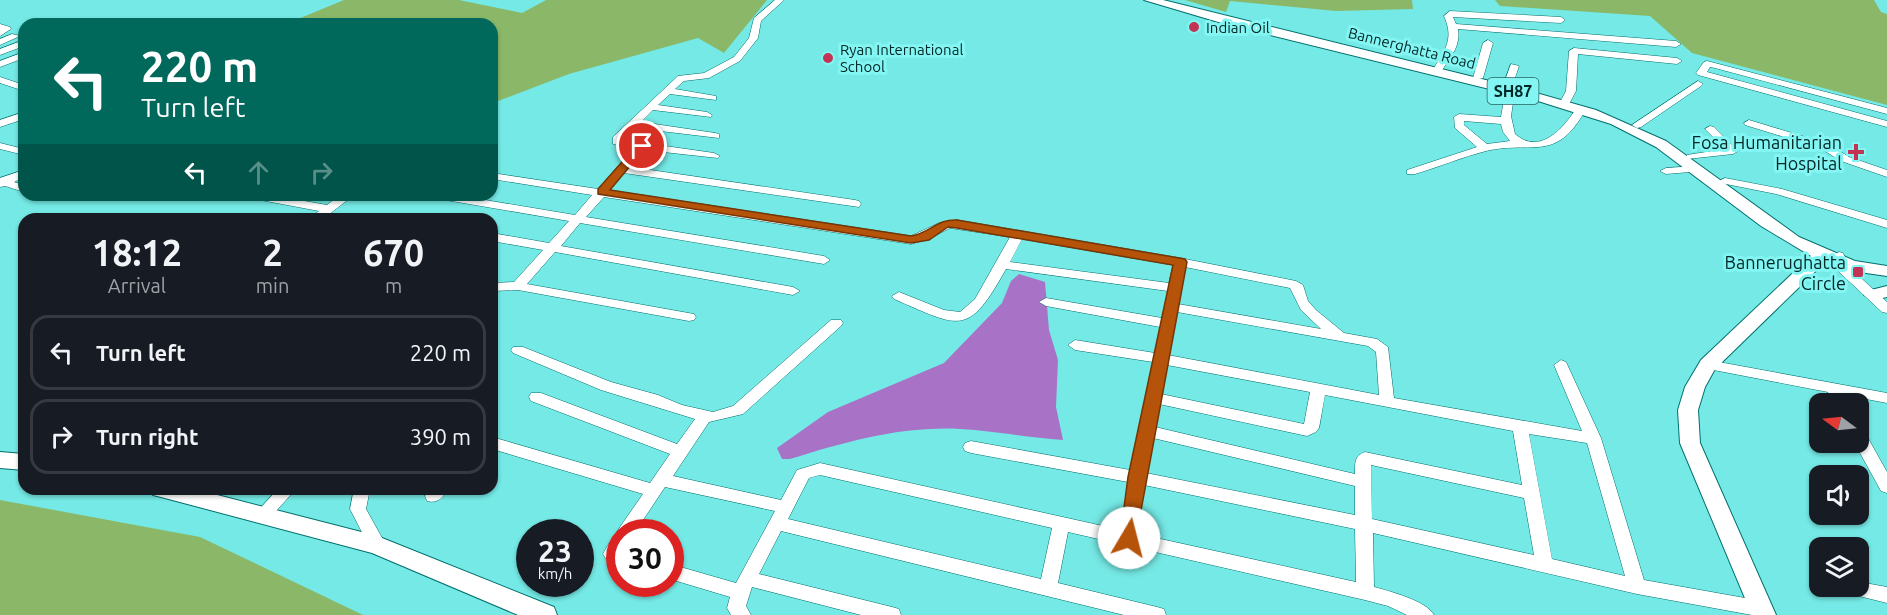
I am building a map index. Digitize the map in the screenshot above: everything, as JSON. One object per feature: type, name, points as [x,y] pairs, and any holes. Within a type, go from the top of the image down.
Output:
[{"type":"main road","name":"Bannerghatta Road","points":[[1150,0],[1439,68],[1509,88]]},
{"type":"main road","name":"Bannerghatta Road","points":[[1166,0],[1565,102],[1636,125],[1694,163],[1784,237],[1831,257]]},
{"type":"main road","name":"Bannerghatta Road","points":[[1565,102],[1660,143],[1725,181],[1800,239],[1831,257]]},
{"type":"main road","name":"SH87","points":[[1831,257],[1887,264]]},
{"type":"main road","name":"SH87","points":[[1831,257],[1887,272]]},
{"type":"main road","points":[[1763,612],[1690,443],[1688,410],[1695,387],[1708,365],[1831,257]]},
{"type":"main road","points":[[0,460],[18,462]]},
{"type":"main road","points":[[184,495],[377,545],[545,615]]},
{"type":"street","points":[[714,156],[617,142],[631,124],[683,76],[706,76],[737,59],[753,38],[757,20],[780,0]]},
{"type":"street","points":[[1439,68],[1453,46],[1456,32],[1448,16],[1450,14],[1478,10],[1561,20]]},
{"type":"street","points":[[1453,26],[1676,44]]},
{"type":"street","points":[[0,27],[7,29],[0,33]]},
{"type":"street","points":[[0,42],[15,36]]},
{"type":"street","points":[[1478,78],[1488,43]]},
{"type":"street","points":[[0,52],[18,45]]},
{"type":"street","points":[[1565,102],[1571,91],[1574,51],[1677,61]]},
{"type":"street","points":[[0,65],[18,58]]},
{"type":"street","points":[[0,65],[18,64]]},
{"type":"street","points":[[1887,111],[1715,65],[1707,64],[1701,73],[1887,124]]},
{"type":"street","points":[[1514,66],[1506,121],[1514,141],[1519,143]]},
{"type":"street","points":[[0,80],[18,86]]},
{"type":"street","points":[[1636,125],[1698,84]]},
{"type":"street","points":[[0,90],[13,85]]},
{"type":"street","points":[[667,91],[712,98]]},
{"type":"street","points":[[650,107],[707,115]]},
{"type":"street","points":[[1411,172],[1485,148],[1519,143],[1550,142],[1577,120],[1581,109]]},
{"type":"street","points":[[0,124],[18,117]]},
{"type":"street","points":[[1485,148],[1459,126],[1459,117],[1506,121]]},
{"type":"street","points":[[1749,123],[1764,132],[1824,146],[1845,159],[1887,174]]},
{"type":"street","points":[[631,124],[716,136]]},
{"type":"street","points":[[1666,171],[1733,151],[1710,129]]},
{"type":"street","points":[[0,146],[18,150]]},
{"type":"street","points":[[518,286],[642,146]]},
{"type":"street","points":[[621,169],[855,204]]},
{"type":"street","points":[[2,182],[18,175]]},
{"type":"street","points":[[498,177],[911,240],[925,237],[945,223],[1180,262],[1296,285],[1300,301],[1309,312],[1344,337]]},
{"type":"street","points":[[1725,181],[1778,191],[1887,224]]},
{"type":"street","points":[[2,182],[18,187]]},
{"type":"street","points":[[286,201],[329,208]]},
{"type":"street","points":[[323,213],[339,201]]},
{"type":"street","points":[[470,201],[824,260]]},
{"type":"street","points":[[899,296],[937,312],[963,318],[974,312],[980,304],[1018,234]]},
{"type":"street","points":[[498,238],[793,291]]},
{"type":"street","points":[[1831,257],[1880,293],[1887,309]]},
{"type":"street","points":[[1129,538],[1137,477],[1180,262]]},
{"type":"street","points":[[1002,266],[1175,288]]},
{"type":"street","points":[[498,287],[518,286],[689,317]]},
{"type":"street","points":[[1046,302],[1168,324]]},
{"type":"street","points":[[1171,307],[1372,342],[1383,351],[1387,403]]},
{"type":"street","points":[[518,350],[606,386],[705,416],[727,415],[738,410],[836,323]]},
{"type":"street","points":[[1075,345],[1161,357],[1318,390],[1520,428],[1593,438]]},
{"type":"street","points":[[1561,365],[1593,438],[1637,586]]},
{"type":"street","points":[[1708,365],[1887,398]]},
{"type":"street","points":[[1833,387],[1836,393]]},
{"type":"street","points":[[1153,397],[1307,430],[1311,428],[1318,390]]},
{"type":"street","points":[[536,397],[681,452]]},
{"type":"street","points":[[635,519],[705,416]]},
{"type":"street","points":[[1520,428],[1544,564]]},
{"type":"street","points":[[1146,431],[1364,482]]},
{"type":"street","points":[[498,445],[781,515],[1048,589],[1157,615]]},
{"type":"street","points":[[971,447],[1137,477],[1365,524],[1637,586],[1763,612]]},
{"type":"street","points":[[1868,453],[1887,487]]},
{"type":"street","points":[[1365,592],[1363,460],[1369,458],[1530,493]]},
{"type":"street","points":[[742,615],[736,608],[743,585],[803,474],[820,469],[1365,592],[1392,599],[1425,615]]},
{"type":"street","points":[[262,515],[282,495]]},
{"type":"street","points":[[361,495],[358,509],[377,545]]},
{"type":"street","points":[[1048,589],[1061,524]]},
{"type":"street","points":[[684,574],[892,615]]},
{"type":"street","points":[[1869,592],[1887,595]]},
{"type":"green space","points":[[344,0],[459,0],[522,13],[546,0],[767,0],[724,53],[698,38],[569,74],[498,101],[498,18],[300,18]]},
{"type":"green space","points":[[1185,0],[1412,0],[1413,9],[1336,11],[1230,1],[1226,12]]},
{"type":"green space","points":[[1495,0],[1874,0],[1881,12],[1887,14],[1887,105],[1692,53],[1650,16],[1500,6]]},
{"type":"green space","points":[[0,500],[200,537],[363,615],[0,615]]},
{"type":"shaded area","points":[[1019,274],[1045,282],[1049,330],[1058,360],[1056,407],[1063,440],[951,428],[928,429],[881,435],[835,445],[790,459],[782,459],[777,448],[828,412],[944,363],[1002,303],[1011,281]]},
{"type":"place","name":"Indian Oil","points":[[1194,27]]},
{"type":"place","name":"Ryan International School","points":[[828,58]]},
{"type":"place","name":"Fosa Humanitarian Hospital","points":[[1856,152]]},
{"type":"place","name":"Bannerughatta Circle","points":[[1858,272]]},
{"type":"route","points":[[642,146],[602,192],[911,240],[925,237],[945,223],[957,224],[1180,262],[1137,477],[1129,538]]}]
